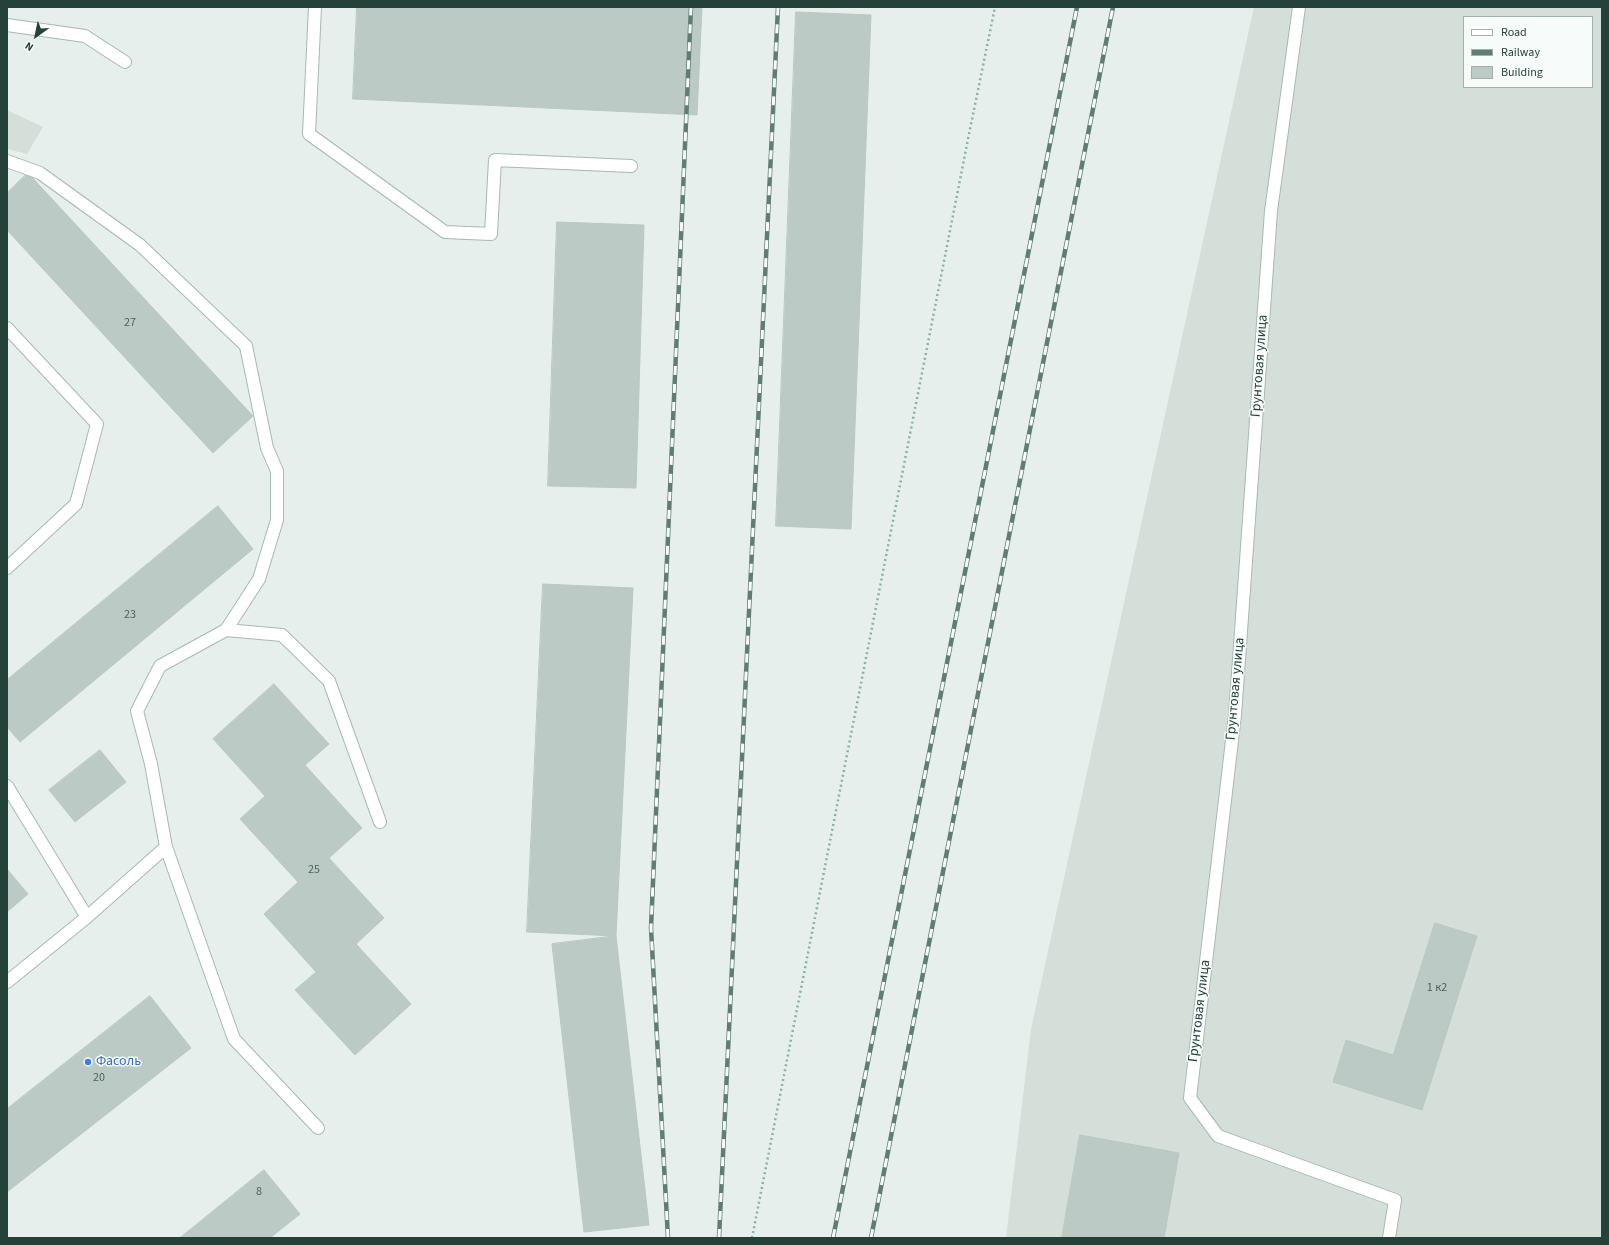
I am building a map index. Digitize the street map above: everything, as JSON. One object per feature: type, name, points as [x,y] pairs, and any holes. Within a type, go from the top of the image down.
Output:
[{"type":"street","points":[[315,7],[309,134],[445,232],[491,234],[495,160],[631,166]]},
{"type":"street","name":"Грунтовая улица","points":[[1299,7],[1271,211],[1235,715],[1190,1098],[1218,1136],[1395,1200],[1389,1238]]},
{"type":"street","points":[[7,25],[85,36],[125,62]]},
{"type":"street","points":[[7,161],[40,173],[140,245],[246,346],[267,448],[277,472],[277,520],[259,580],[226,630],[160,666],[137,711],[151,764],[166,847],[234,1039],[318,1128]]},
{"type":"street","points":[[7,328],[97,424],[76,504],[7,568]]},
{"type":"street","points":[[226,630],[282,635],[329,681],[380,822]]},
{"type":"street","points":[[7,786],[87,917]]},
{"type":"street","points":[[7,982],[87,917],[166,847]]},
{"type":"path","points":[[752,1238],[968,134],[995,7]]},
{"type":"shaded area","points":[[1254,7],[1602,7],[1602,1238],[1006,1238],[1031,1029]]},
{"type":"shaded area","points":[[7,110],[43,127],[27,154],[7,149]]},
{"type":"building","points":[[357,7],[702,7],[697,115],[353,99]]},
{"type":"building","points":[[796,12],[871,15],[851,529],[776,526]]},
{"type":"building","points":[[28,173],[253,416],[213,453],[7,230],[7,193]]},
{"type":"building","points":[[557,222],[644,225],[636,488],[548,486]]},
{"type":"building","points":[[218,506],[253,549],[20,742],[7,727],[7,680]]},
{"type":"building","points":[[543,584],[633,588],[616,936],[527,932]]},
{"type":"building","points":[[274,684],[329,744],[305,765],[362,828],[329,858],[384,918],[356,944],[411,1004],[355,1055],[295,990],[316,972],[264,914],[298,882],[240,819],[265,796],[213,739]]},
{"type":"building","points":[[100,750],[126,782],[75,822],[49,790]]},
{"type":"building","points":[[7,869],[28,894],[7,912]]},
{"type":"building","points":[[1435,923],[1477,936],[1422,1110],[1333,1082],[1346,1040],[1393,1055]]},
{"type":"building","points":[[616,936],[649,1225],[584,1232],[552,944]]},
{"type":"building","points":[[150,996],[191,1048],[7,1192],[7,1109]]},
{"type":"building","points":[[1080,1135],[1179,1153],[1164,1238],[1062,1238]]},
{"type":"building","points":[[264,1170],[300,1214],[270,1238],[180,1238]]},
{"type":"railway","points":[[668,1238],[651,928],[691,7]]},
{"type":"railway","points":[[719,1238],[778,7]]},
{"type":"railway","points":[[833,1238],[1077,7]]},
{"type":"railway","points":[[871,1238],[1113,7]]},
{"type":"place","name":"Фасоль","points":[[88,1062]]}]
